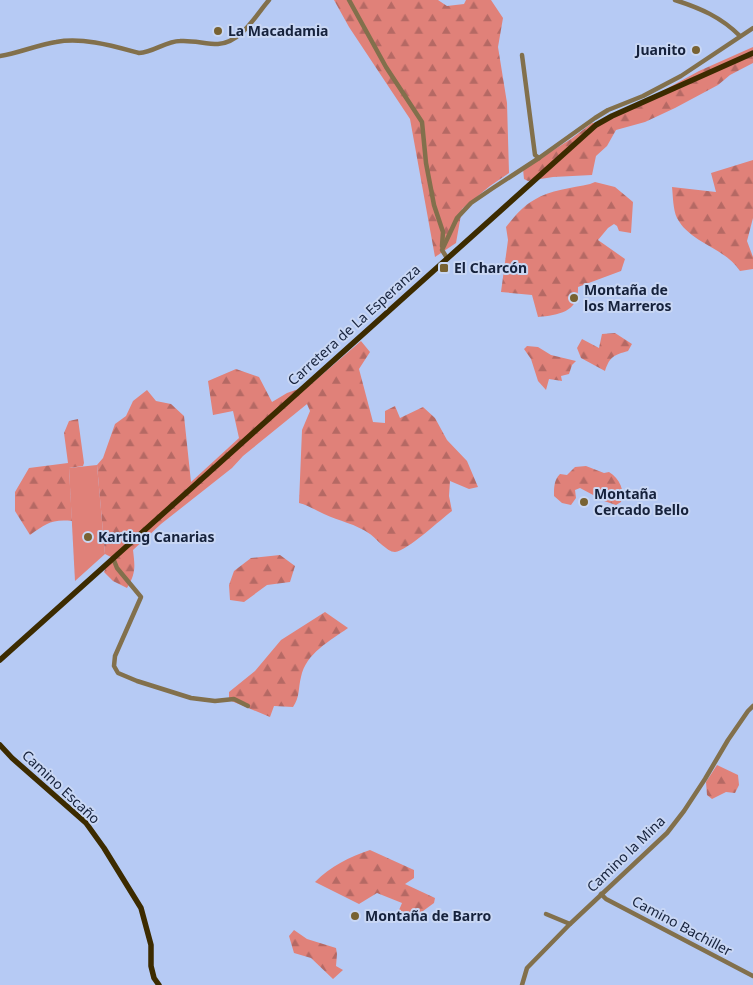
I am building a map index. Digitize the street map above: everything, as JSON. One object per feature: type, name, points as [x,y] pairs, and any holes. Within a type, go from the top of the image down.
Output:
[{"type":"main road","name":"Carretera de La Esperanza","points":[[0,660],[596,125],[612,116],[753,53]]},
{"type":"main road","name":"Camino Escaño","points":[[0,745],[12,758],[86,823],[104,848],[141,908],[151,944],[151,966],[154,978],[159,985]]},
{"type":"street","points":[[0,56],[65,41],[90,42],[139,53],[148,52],[178,41],[225,43],[238,36],[269,0]]},
{"type":"street","points":[[350,0],[386,67],[422,122],[434,205],[443,232],[442,250],[447,258]]},
{"type":"street","points":[[674,0],[702,9],[730,26],[740,36]]},
{"type":"street","points":[[442,250],[457,218],[464,210],[493,188],[608,110],[643,96],[681,76],[752,29]]},
{"type":"street","points":[[522,56],[535,155],[539,158]]},
{"type":"street","points":[[113,558],[117,568],[141,597],[115,656],[114,666],[118,673],[191,698],[215,701],[234,699],[248,706]]},
{"type":"street","name":"Camino la Mina","points":[[522,985],[526,968],[601,894],[667,833],[706,779],[728,740],[753,706]]},
{"type":"street","name":"Camino Bachiller","points":[[601,894],[606,899],[753,976]]},
{"type":"street","points":[[546,914],[570,924]]},
{"type":"green space","points":[[334,0],[438,0],[447,6],[464,4],[466,0],[491,0],[503,18],[498,47],[507,103],[509,173],[462,209],[456,243],[435,257],[410,119],[349,27]]},
{"type":"green space","points":[[753,47],[753,63],[730,75],[718,85],[645,122],[616,130],[607,146],[596,156],[592,175],[553,177],[528,181],[524,179],[523,169],[571,139],[592,123],[606,122],[699,71]]},
{"type":"green space","points":[[753,160],[753,218],[747,241],[753,257],[753,269],[740,271],[725,256],[698,239],[683,226],[676,215],[672,187],[716,192],[711,173]]},
{"type":"green space","points":[[595,182],[615,187],[633,202],[631,233],[619,231],[614,224],[598,240],[625,259],[621,271],[578,287],[575,302],[566,311],[538,317],[532,295],[501,292],[508,240],[506,227],[530,202],[554,192]]},
{"type":"green space","points":[[615,333],[632,344],[628,351],[611,359],[605,371],[581,358],[577,348],[582,339],[599,348],[602,334]]},
{"type":"green space","points":[[361,341],[370,352],[359,369],[373,422],[385,423],[385,411],[395,406],[400,418],[423,407],[435,418],[447,440],[467,461],[478,487],[469,489],[450,481],[449,496],[452,511],[415,541],[395,552],[389,550],[370,534],[359,528],[299,503],[302,430],[310,411],[307,404],[243,456],[232,468],[161,524],[133,550],[134,570],[127,588],[113,581],[104,572],[111,557],[105,554],[97,465],[103,458],[115,424],[126,416],[133,401],[147,390],[156,401],[171,404],[184,416],[191,482],[239,438],[233,411],[213,415],[208,381],[236,369],[259,377],[272,402],[287,393],[310,385]]},
{"type":"green space","points":[[527,346],[538,347],[551,355],[576,361],[572,365],[569,374],[561,376],[562,381],[549,379],[546,390],[538,381],[531,359],[524,349]]},
{"type":"green space","points":[[78,419],[84,463],[83,466],[69,468],[72,521],[49,523],[30,535],[15,511],[15,492],[29,468],[68,463],[64,433],[69,421]]},
{"type":"green space","name":"Karting Canarias","points":[[97,465],[105,554],[75,581],[69,468]]},
{"type":"green space","points":[[586,466],[604,473],[609,472],[616,478],[622,489],[621,502],[616,505],[604,501],[602,497],[595,496],[580,488],[575,490],[576,498],[571,505],[562,503],[554,496],[555,481],[560,474],[567,475],[575,467]]},
{"type":"green space","points":[[280,555],[295,566],[290,582],[267,585],[244,602],[230,600],[229,585],[234,571],[251,558]]},
{"type":"green space","points":[[325,612],[348,628],[320,648],[308,661],[301,677],[298,696],[293,707],[274,706],[270,717],[229,700],[229,692],[255,671],[281,640]]},
{"type":"green space","points":[[717,765],[738,775],[739,785],[735,793],[726,792],[712,799],[707,795],[706,782]]},
{"type":"green space","points":[[370,850],[414,870],[414,878],[405,884],[435,898],[434,903],[423,911],[415,923],[396,917],[402,903],[377,893],[359,904],[315,882],[327,871]]},
{"type":"green space","points":[[294,930],[307,939],[336,948],[336,966],[343,970],[333,979],[311,958],[294,953],[289,936]]},
{"type":"place","name":"La Macadamia","points":[[218,31]]},
{"type":"place","name":"Juanito","points":[[696,50]]},
{"type":"place","name":"El Charcón","points":[[444,268]]},
{"type":"place","name":"Montaña de los Marreros","points":[[574,298]]},
{"type":"place","name":"Montaña Cercado Bello","points":[[584,502]]},
{"type":"place","name":"Karting Canarias","points":[[88,537]]},
{"type":"place","name":"Montaña de Barro","points":[[355,916]]}]
